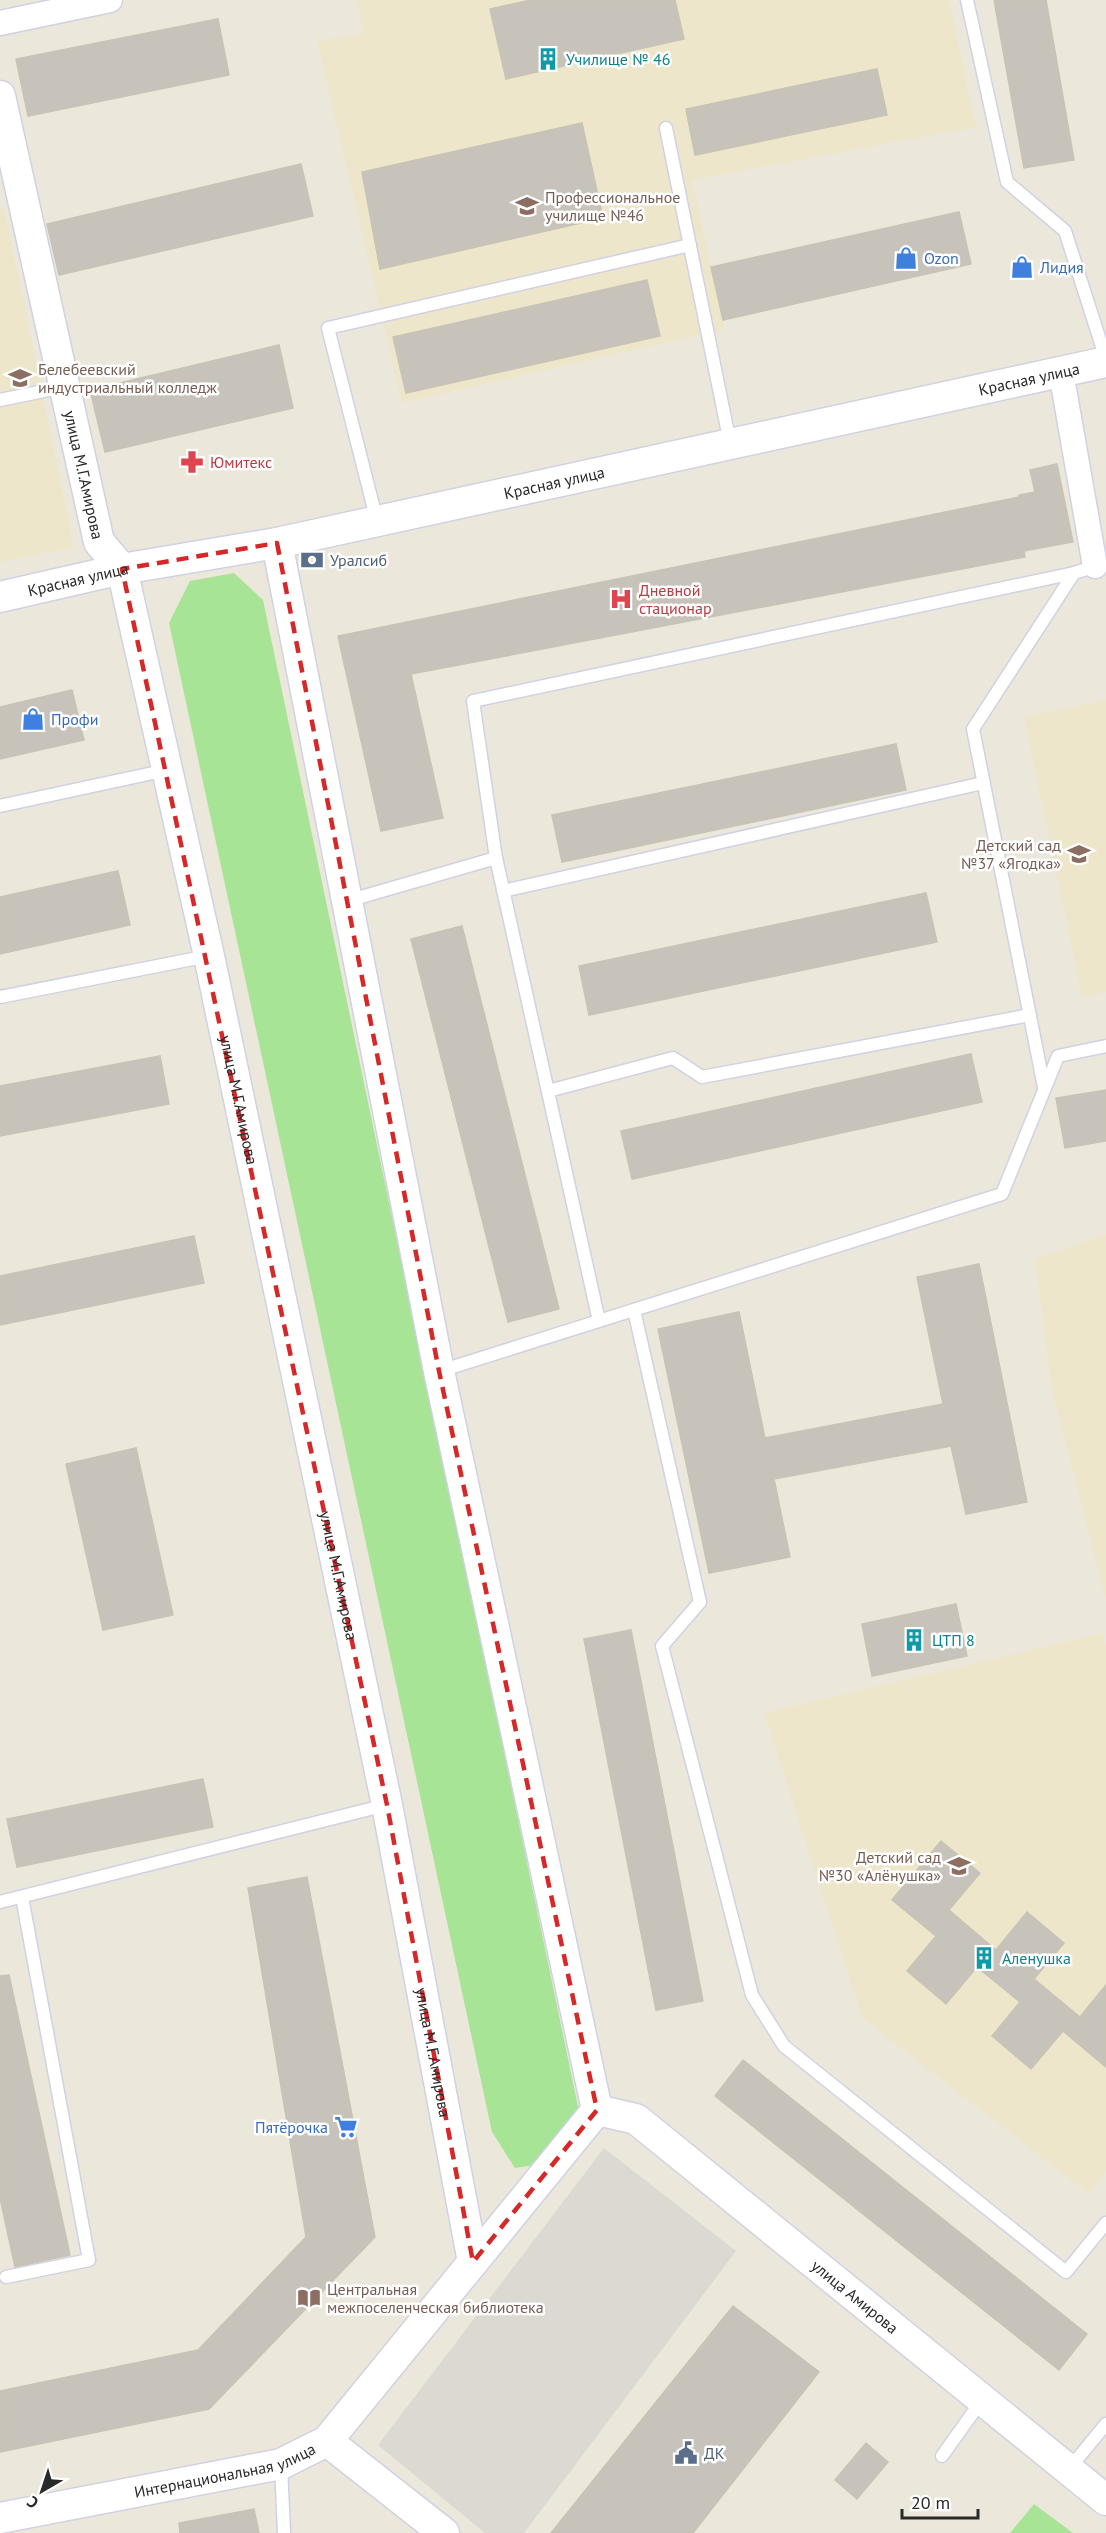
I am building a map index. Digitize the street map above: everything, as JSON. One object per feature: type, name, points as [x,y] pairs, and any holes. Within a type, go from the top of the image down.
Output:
[{"type":"street","points":[[0,23],[110,0]]},
{"type":"street","name":"улица М.Г.Амирова","points":[[0,96],[99,542],[122,569],[209,956],[404,1888],[473,2262]]},
{"type":"street","name":"Красная улица","points":[[0,597],[122,569],[277,543],[1106,361]]},
{"type":"street","points":[[1060,372],[1092,567]]},
{"type":"street","points":[[277,543],[439,1371],[597,2110],[473,2262]]},
{"type":"street","name":"улица Амирова","points":[[597,2110],[636,2119],[1106,2500]]},
{"type":"street","name":"Интернациональная улица","points":[[0,2518],[281,2464],[327,2441],[473,2262]]},
{"type":"street","points":[[327,2441],[444,2533]]},
{"type":"lane","points":[[967,0],[1007,182],[1065,231],[1106,361]]},
{"type":"lane","points":[[666,128],[730,444]]},
{"type":"lane","points":[[377,521],[328,328],[690,245]]},
{"type":"lane","points":[[0,400],[64,386]]},
{"type":"lane","points":[[1045,1088],[973,729],[1092,567]]},
{"type":"lane","points":[[599,1321],[496,858],[473,700],[1092,567]]},
{"type":"lane","points":[[0,806],[167,770]]},
{"type":"lane","points":[[503,891],[983,783]]},
{"type":"lane","points":[[347,902],[496,858]]},
{"type":"lane","points":[[0,997],[209,956]]},
{"type":"lane","points":[[548,1091],[673,1058],[702,1077],[1030,1015]]},
{"type":"lane","points":[[439,1371],[1002,1194],[1058,1056],[1106,1046]]},
{"type":"lane","points":[[634,1310],[700,1602],[662,1646],[752,1995],[784,2046],[1066,2272],[1106,2223]]},
{"type":"lane","points":[[0,1902],[387,1805]]},
{"type":"lane","points":[[6,2277],[89,2259],[22,1897]]},
{"type":"lane","points":[[942,2456],[982,2399]]},
{"type":"lane","points":[[1069,2469],[1106,2424]]},
{"type":"lane","points":[[281,2464],[284,2533]]},
{"type":"highlighted area","points":[[277,543],[439,1371],[597,2110],[473,2262],[387,1805],[122,569]]},
{"type":"shaded area","name":"Профессиональное училище №46","points":[[357,0],[949,0],[976,127],[692,180],[725,329],[402,403],[317,41],[363,34]]},
{"type":"shaded area","name":"Белебеевский индустриальный колледж","points":[[4,208],[74,547],[0,562],[0,209]]},
{"type":"shaded area","name":"Детский сад №37 «Ягодка»","points":[[1106,700],[1106,992],[1082,997],[1024,717]]},
{"type":"shaded area","points":[[1106,1234],[1106,1600],[1051,1386],[1035,1259]]},
{"type":"shaded area","name":"Детский сад №30 «Алёнушка»","points":[[1103,1633],[1106,1645],[1106,2171],[1089,2194],[862,2018],[764,1713]]},
{"type":"shaded area","points":[[604,2148],[736,2251],[524,2533],[485,2533],[378,2445]]},
{"type":"green space","points":[[234,573],[263,600],[580,2116],[555,2162],[515,2168],[492,2132],[169,623],[190,581]]},
{"type":"green space","points":[[1034,2504],[1073,2533],[1010,2533]]},
{"type":"building","name":"Училище № 46","points":[[531,0],[675,0],[684,39],[506,79],[490,9]]},
{"type":"building","points":[[994,0],[1046,0],[1074,160],[1024,168]]},
{"type":"building","points":[[218,19],[229,75],[28,116],[16,59]]},
{"type":"building","points":[[877,69],[887,115],[695,155],[686,109]]},
{"type":"building","points":[[582,123],[603,218],[380,269],[362,172]]},
{"type":"building","points":[[301,164],[313,216],[59,275],[47,224]]},
{"type":"building","points":[[959,212],[971,264],[723,320],[711,267]]},
{"type":"building","points":[[647,280],[660,336],[406,393],[393,337]]},
{"type":"building","points":[[279,345],[293,408],[105,452],[90,390]]},
{"type":"building","points":[[1057,464],[1073,542],[1024,551],[1025,557],[411,674],[443,818],[381,831],[338,636],[1019,497],[1019,495],[1035,492],[1030,470]]},
{"type":"building","points":[[72,690],[84,740],[0,759],[0,707]]},
{"type":"building","points":[[896,744],[906,790],[562,862],[552,815]]},
{"type":"building","points":[[118,871],[130,925],[0,954],[0,897]]},
{"type":"building","points":[[926,893],[937,942],[589,1015],[579,966]]},
{"type":"building","points":[[462,926],[559,1309],[508,1322],[411,939]]},
{"type":"building","points":[[971,1054],[982,1102],[632,1179],[621,1131]]},
{"type":"building","points":[[160,1056],[169,1104],[0,1136],[0,1086]]},
{"type":"building","points":[[1106,1090],[1106,1141],[1065,1148],[1056,1098]]},
{"type":"building","points":[[194,1236],[204,1283],[0,1325],[0,1276]]},
{"type":"building","points":[[979,1264],[1027,1502],[966,1514],[951,1446],[774,1479],[790,1557],[709,1573],[658,1329],[739,1312],[765,1438],[943,1404],[917,1277]]},
{"type":"building","points":[[136,1448],[173,1615],[103,1630],[66,1464]]},
{"type":"building","name":"ЦТП 8","points":[[956,1604],[967,1656],[872,1676],[862,1624]]},
{"type":"building","points":[[631,1630],[703,2001],[656,2010],[584,1639]]},
{"type":"building","points":[[203,1779],[213,1827],[17,1867],[7,1819]]},
{"type":"building","name":"Аленушка","points":[[941,1841],[980,1873],[949,1910],[996,1950],[1027,1912],[1064,1943],[1034,1979],[1080,2017],[1106,1985],[1106,2067],[1063,2031],[1031,2069],[992,2036],[1020,2002],[977,1967],[946,2004],[907,1971],[936,1936],[892,1900]]},
{"type":"building","points":[[307,1877],[375,2237],[209,2409],[0,2452],[0,2391],[198,2350],[306,2237],[248,1888]]},
{"type":"building","points":[[9,1975],[70,2255],[15,2267],[0,2198],[0,1976]]},
{"type":"building","points":[[743,2060],[1087,2334],[1059,2370],[715,2096]]},
{"type":"building","name":"ДК","points":[[733,2306],[819,2372],[693,2533],[551,2533]]},
{"type":"building","points":[[866,2443],[888,2462],[857,2499],[835,2480]]},
{"type":"building","points":[[254,2509],[259,2533],[180,2533],[179,2523]]},
{"type":"place","name":"Училище № 46","points":[[548,59]]},
{"type":"place","name":"Профессиональное училище №46","points":[[527,206]]},
{"type":"place","name":"Ozon","points":[[906,258]]},
{"type":"place","name":"Лидия","points":[[1022,267]]},
{"type":"place","name":"Белебеевский индустриальный колледж","points":[[20,378]]},
{"type":"place","name":"Юмитекс","points":[[192,462]]},
{"type":"place","name":"Уралсиб","points":[[312,560]]},
{"type":"place","name":"Дневной стационар","points":[[621,599]]},
{"type":"place","name":"Профи","points":[[33,719]]},
{"type":"place","name":"Детский сад №37 «Ягодка»","points":[[1079,854]]},
{"type":"place","name":"ЦТП 8","points":[[914,1640]]},
{"type":"place","name":"Детский сад №30 «Алёнушка»","points":[[959,1866]]},
{"type":"place","name":"Аленушка","points":[[984,1958]]},
{"type":"place","name":"Пятёрочка","points":[[346,2127]]},
{"type":"place","name":"Центральная межпоселенческая библиотека","points":[[309,2298]]},
{"type":"place","name":"ДК","points":[[686,2453]]}]
